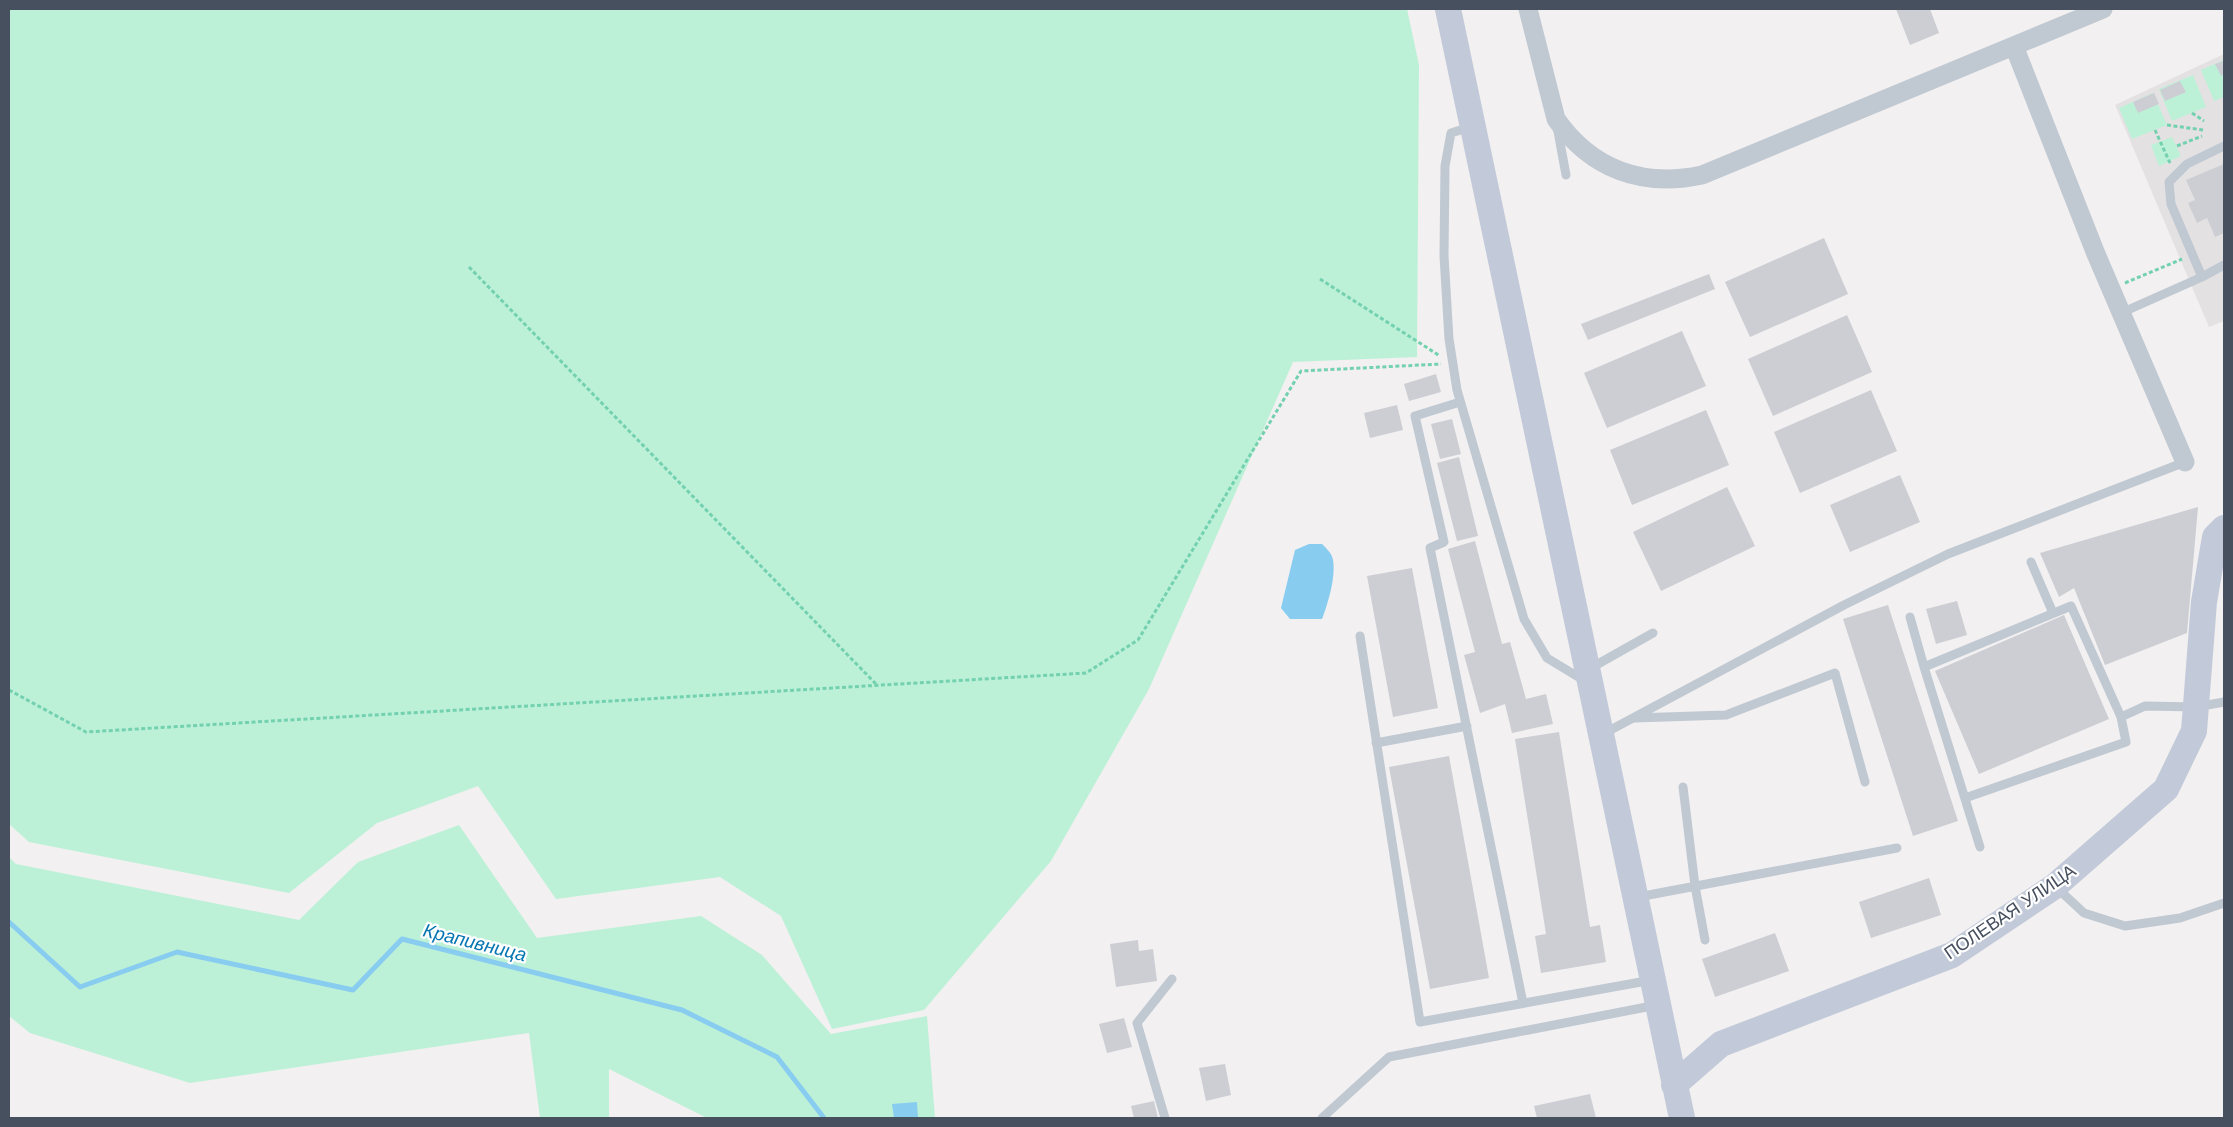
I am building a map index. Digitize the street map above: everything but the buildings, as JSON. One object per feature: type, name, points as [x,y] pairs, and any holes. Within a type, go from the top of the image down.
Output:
[{"type":"street","points":[[1448,9],[1682,1118]]},
{"type":"street","points":[[1528,9],[1556,119],[1566,134],[1582,149],[1621,172],[1649,179],[1681,180],[1702,175],[2103,9]]},
{"type":"street","points":[[2014,46],[2111,289],[2185,462]]},
{"type":"street","name":"ПОЛЕВАЯ УЛИЦА","points":[[1674,1085],[1721,1044],[1952,955],[2055,886],[2166,789],[2194,731],[2204,602],[2215,537],[2224,528]]},
{"type":"lane","points":[[1556,119],[1566,175]]},
{"type":"lane","points":[[1472,126],[1451,133],[1445,166],[1444,256],[1449,339],[1460,402],[1524,619],[1547,658],[1588,677],[1653,633]]},
{"type":"lane","points":[[2202,277],[2191,255],[2171,204],[2169,182],[2187,164],[2224,146]]},
{"type":"lane","points":[[2121,312],[2202,277],[2224,265]]},
{"type":"lane","points":[[1460,402],[1415,416],[1444,542],[1430,548],[1523,1003]]},
{"type":"lane","points":[[1600,735],[1844,605],[1948,554],[2185,462]]},
{"type":"lane","points":[[2031,562],[2053,614]]},
{"type":"lane","points":[[1924,668],[2071,606],[2121,717],[2126,742],[1965,798]]},
{"type":"lane","points":[[1910,617],[1980,847]]},
{"type":"lane","points":[[1360,636],[1420,1022],[1652,980]]},
{"type":"lane","points":[[1631,719],[1726,715],[1835,673],[1865,782]]},
{"type":"lane","points":[[2121,717],[2145,706],[2196,707],[2224,702]]},
{"type":"lane","points":[[1376,743],[1466,726]]},
{"type":"lane","points":[[1682,786],[1695,886],[1705,940]]},
{"type":"lane","points":[[1635,898],[1898,848]]},
{"type":"lane","points":[[2055,886],[2084,913],[2125,926],[2180,918],[2224,903]]},
{"type":"lane","points":[[1164,1118],[1137,1023],[1172,979]]},
{"type":"lane","points":[[1322,1118],[1390,1057],[1657,1005]]},
{"type":"path","points":[[2192,113],[2204,121]]},
{"type":"path","points":[[2166,125],[2203,130]]},
{"type":"path","points":[[2155,130],[2175,175]]},
{"type":"path","points":[[2177,146],[2202,136]]},
{"type":"path","points":[[2111,289],[2191,255]]},
{"type":"path","points":[[469,267],[877,685]]},
{"type":"path","points":[[1320,279],[1452,363]]},
{"type":"path","points":[[9,690],[86,732],[1086,673],[1138,640],[1301,370],[1452,363]]},
{"type":"shaded area","points":[[2224,54],[2224,321],[2209,327],[2115,105]]},
{"type":"green space","points":[[9,9],[1407,9],[1419,65],[1417,357],[1293,362],[1149,689],[1051,861],[924,1010],[832,1029],[781,916],[720,877],[556,899],[478,786],[377,823],[289,893],[29,842],[9,824]]},
{"type":"green space","points":[[2224,60],[2224,97],[2214,101],[2201,70]]},
{"type":"green space","points":[[2193,75],[2206,107],[2172,121],[2159,89]]},
{"type":"green space","points":[[2153,93],[2167,125],[2132,139],[2119,108]]},
{"type":"green space","points":[[2172,137],[2181,156],[2159,166],[2151,145]]},
{"type":"green space","points":[[459,825],[537,938],[701,916],[762,955],[831,1034],[927,1016],[935,1118],[707,1118],[609,1069],[609,1118],[540,1118],[529,1033],[190,1083],[30,1033],[9,1016],[9,857],[16,864],[299,920],[358,862]]},
{"type":"water","points":[[1309,544],[1322,544],[1332,557],[1334,567],[1329,598],[1322,619],[1290,619],[1281,608],[1295,550]]},
{"type":"water","points":[[917,1102],[918,1118],[894,1118],[892,1104]]},
{"type":"waterway","name":"Крапивница","points":[[9,922],[80,987],[177,952],[353,990],[402,939],[682,1010],[777,1057],[824,1118]]}]
